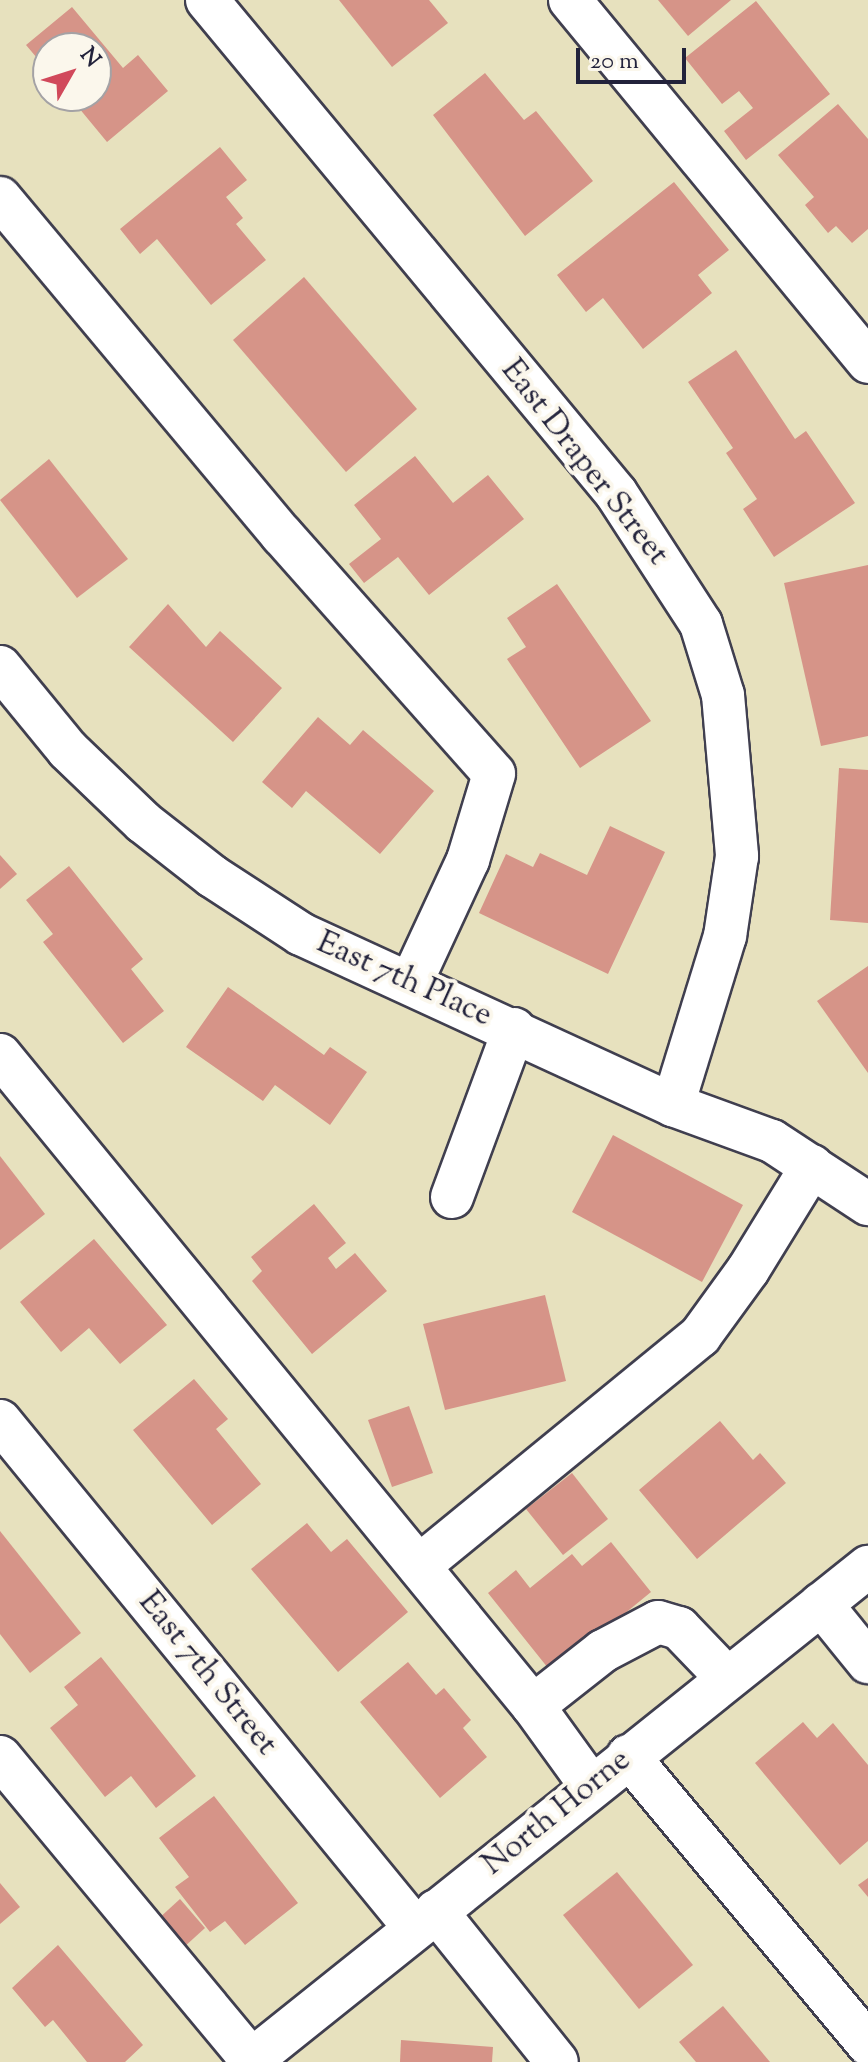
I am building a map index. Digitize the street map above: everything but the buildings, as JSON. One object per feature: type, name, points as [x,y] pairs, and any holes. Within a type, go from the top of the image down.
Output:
[{"type":"street","name":"East Draper Street","points":[[207,0],[616,493],[701,624],[723,695],[737,856],[725,936],[673,1105]]},
{"type":"street","points":[[570,0],[868,362]]},
{"type":"street","points":[[0,198],[282,535],[494,774],[468,860],[411,983]]},
{"type":"street","name":"East 7th Place","points":[[0,667],[68,750],[143,822],[212,876],[301,934],[514,1029],[673,1105],[772,1141],[868,1204]]},
{"type":"street","points":[[452,1197],[514,1029]]},
{"type":"street","points":[[0,1055],[533,1706],[591,1786]]},
{"type":"street","points":[[419,1566],[700,1336],[748,1270],[812,1166]]},
{"type":"street","name":"East 7th Street","points":[[0,1421],[547,2058]]},
{"type":"street","name":"North Horne","points":[[262,2058],[425,1919],[868,1567]]},
{"type":"street","points":[[821,1604],[868,1662]]},
{"type":"street","points":[[533,1706],[603,1651],[658,1622],[679,1628],[727,1678]]},
{"type":"street","points":[[628,1756],[868,2044]]},
{"type":"street","points":[[0,1757],[262,2058]]}]
